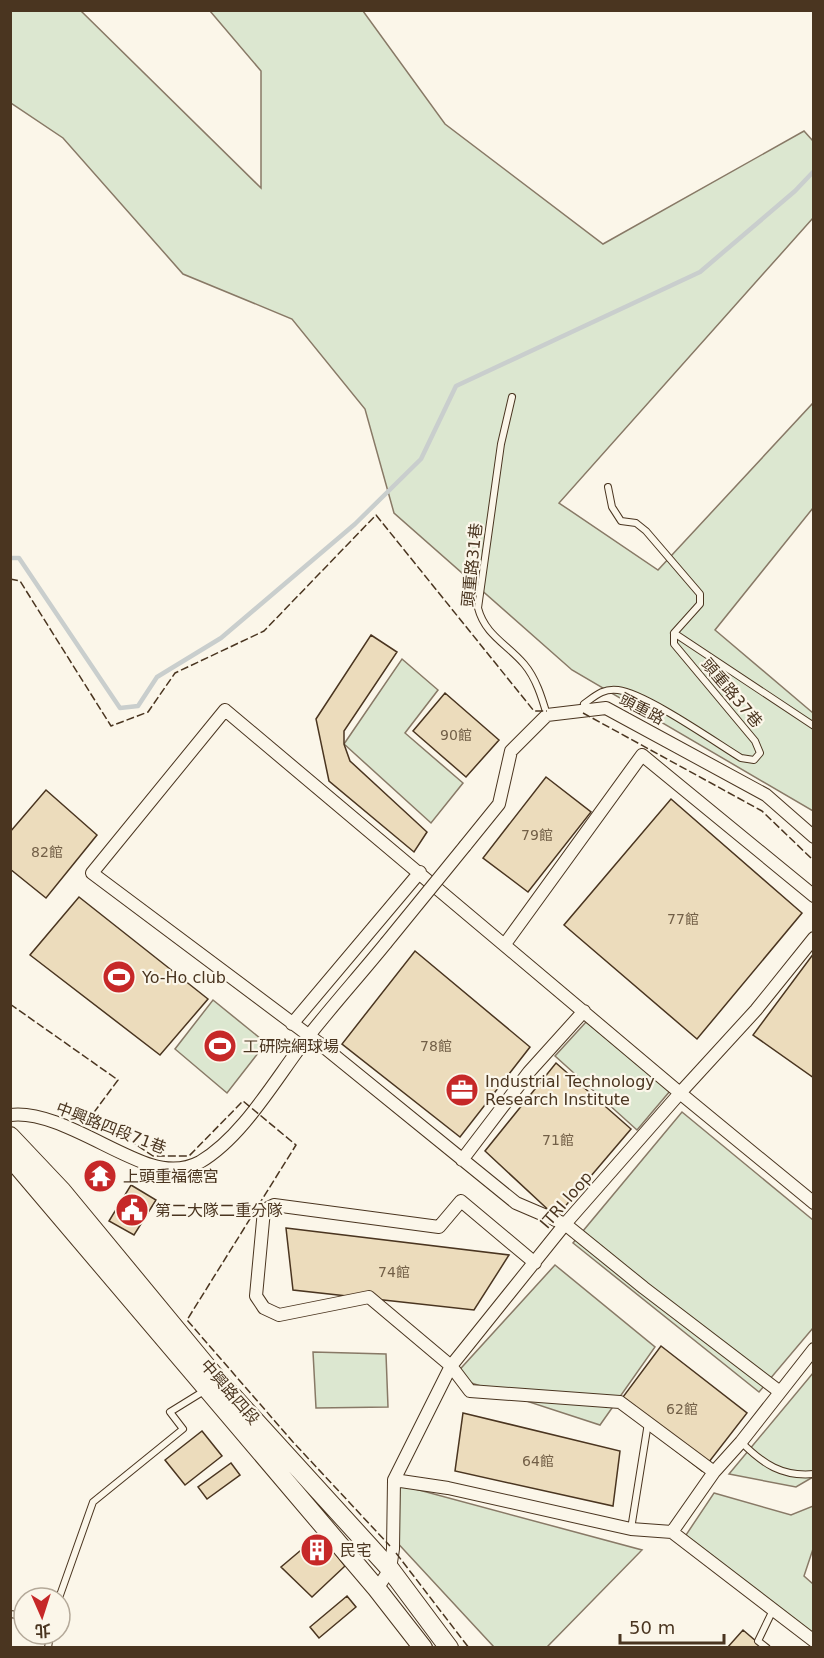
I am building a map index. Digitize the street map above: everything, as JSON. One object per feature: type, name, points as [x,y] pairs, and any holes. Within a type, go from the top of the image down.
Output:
[{"type":"main road","name":"中興路四段","points":[[10,1136],[62,1191],[105,1258]]},
{"type":"main road","name":"中興路四段","points":[[10,1157],[105,1258],[212,1385],[423,1647]]},
{"type":"main road","name":"中興路四段","points":[[212,1385],[390,1569],[449,1647]]},
{"type":"street","name":"頭重路","points":[[547,715],[589,709],[614,711],[766,795],[813,837]]},
{"type":"street","points":[[780,1392],[644,1288],[566,1224],[516,1203],[309,1036],[92,873],[225,710],[813,1203]]},
{"type":"street","name":"中興路四段71巷","points":[[10,1115],[23,1113],[47,1121],[152,1166],[178,1169],[198,1163],[235,1132],[309,1036],[499,804],[511,751],[547,715]]},
{"type":"street","points":[[505,944],[642,755],[813,896]]},
{"type":"street","points":[[292,1024],[420,872]]},
{"type":"street","name":"ITRI loop","points":[[377,1589],[390,1569],[393,1549],[394,1480],[451,1366],[566,1224],[756,1010],[813,938]]},
{"type":"street","points":[[462,1160],[529,1072],[584,1011]]},
{"type":"street","points":[[535,1263],[462,1201],[439,1227],[274,1205],[264,1210],[256,1296],[264,1308],[279,1315],[369,1297],[451,1366],[470,1391],[620,1402],[714,1472]]},
{"type":"street","points":[[672,1532],[714,1472],[741,1442],[813,1349]]},
{"type":"street","points":[[394,1480],[448,1488],[631,1529],[672,1532],[813,1641]]},
{"type":"lane","name":"頭重路31巷","points":[[512,397],[501,444],[478,608],[482,624],[525,665],[540,693],[547,715]]},
{"type":"lane","points":[[608,488],[612,507],[621,521],[636,523],[663,549],[700,594],[700,604],[674,633],[813,726]]},
{"type":"lane","name":"頭重路37巷","points":[[584,704],[600,692],[618,690],[643,699],[741,758],[754,760],[760,753],[754,741],[674,644],[674,633]]},
{"type":"lane","points":[[63,1586],[93,1502],[183,1429],[170,1412],[212,1385]]},
{"type":"lane","points":[[631,1529],[648,1423]]},
{"type":"lane","points":[[741,1442],[772,1468],[792,1474],[813,1474]]},
{"type":"lane","points":[[767,1647],[759,1641],[773,1610]]},
{"type":"green space","points":[[10,11],[81,11],[261,188],[261,71],[210,11],[363,11],[445,124],[603,244],[804,131],[813,141],[813,218],[559,503],[658,570],[813,403],[813,508],[715,630],[813,713],[813,811],[572,670],[394,513],[365,409],[292,319],[183,274],[63,138],[11,103]]},
{"type":"green space","points":[[402,659],[438,690],[405,733],[463,783],[431,823],[344,744]]},
{"type":"green space","name":"工研院網球場","points":[[213,1000],[266,1043],[227,1093],[175,1049]]},
{"type":"green space","points":[[586,1022],[670,1091],[637,1130],[555,1056]]},
{"type":"green space","points":[[682,1112],[813,1220],[813,1328],[759,1392],[573,1243]]},
{"type":"green space","points":[[555,1265],[655,1347],[600,1425],[453,1377]]},
{"type":"green space","points":[[313,1352],[386,1354],[388,1407],[316,1408]]},
{"type":"green space","points":[[813,1373],[813,1477],[796,1487],[729,1474]]},
{"type":"green space","points":[[393,1483],[642,1550],[547,1647],[494,1647],[392,1537]]},
{"type":"green space","points":[[714,1493],[791,1515],[813,1506],[813,1549],[804,1576],[813,1584],[813,1646],[682,1541]]},
{"type":"building","points":[[371,635],[397,652],[344,731],[344,744],[350,761],[427,832],[414,852],[329,781],[316,719]]},
{"type":"building","points":[[445,693],[499,740],[466,777],[413,731]]},
{"type":"building","points":[[546,777],[591,812],[528,892],[483,858]]},
{"type":"building","points":[[46,790],[97,835],[46,898],[10,869],[10,832]]},
{"type":"building","points":[[671,799],[802,913],[697,1039],[564,925]]},
{"type":"building","name":"Yo-Ho club","points":[[79,897],[208,999],[160,1055],[30,955]]},
{"type":"building","points":[[415,951],[530,1047],[460,1137],[342,1044]]},
{"type":"building","points":[[814,953],[814,1078],[753,1035]]},
{"type":"building","points":[[556,1063],[631,1129],[556,1217],[485,1151]]},
{"type":"building","name":"上頭重福德宮","points":[[95,1168],[110,1176],[106,1184],[91,1176]]},
{"type":"building","name":"第二大隊二重分隊","points":[[131,1185],[156,1200],[134,1235],[109,1221]]},
{"type":"building","points":[[286,1228],[509,1255],[474,1310],[293,1290]]},
{"type":"building","points":[[661,1346],[747,1413],[702,1471],[617,1405]]},
{"type":"building","points":[[463,1413],[620,1451],[613,1506],[455,1471]]},
{"type":"building","points":[[202,1431],[222,1456],[185,1485],[165,1460]]},
{"type":"building","points":[[231,1463],[240,1475],[207,1499],[198,1487]]},
{"type":"building","name":"民宅","points":[[320,1534],[345,1566],[312,1597],[281,1567]]},
{"type":"building","points":[[347,1596],[356,1607],[319,1638],[310,1627]]},
{"type":"building","points":[[743,1630],[764,1648],[727,1648]]},
{"type":"waterway","points":[[10,558],[19,558],[120,708],[138,706],[157,677],[221,638],[355,524],[421,459],[456,386],[700,272],[795,191],[814,171]]},
{"type":"fence","points":[[10,579],[20,581],[111,726],[148,712],[175,673],[264,631],[376,515],[534,711],[547,711]]},
{"type":"fence","points":[[583,713],[762,811],[814,861]]},
{"type":"fence","points":[[10,1004],[118,1080],[92,1115],[153,1156],[189,1156],[243,1101],[296,1145],[187,1320],[293,1442],[390,1546]]},
{"type":"fence","points":[[396,1553],[469,1648]]},
{"type":"place","name":"Yo-Ho club","points":[[119,977]]},
{"type":"place","name":"工研院網球場","points":[[220,1046]]},
{"type":"place","name":"Industrial Technology Research Institute","points":[[462,1090]]},
{"type":"place","name":"上頭重福德宮","points":[[100,1176]]},
{"type":"place","name":"第二大隊二重分隊","points":[[132,1210]]},
{"type":"place","name":"民宅","points":[[317,1550]]}]
